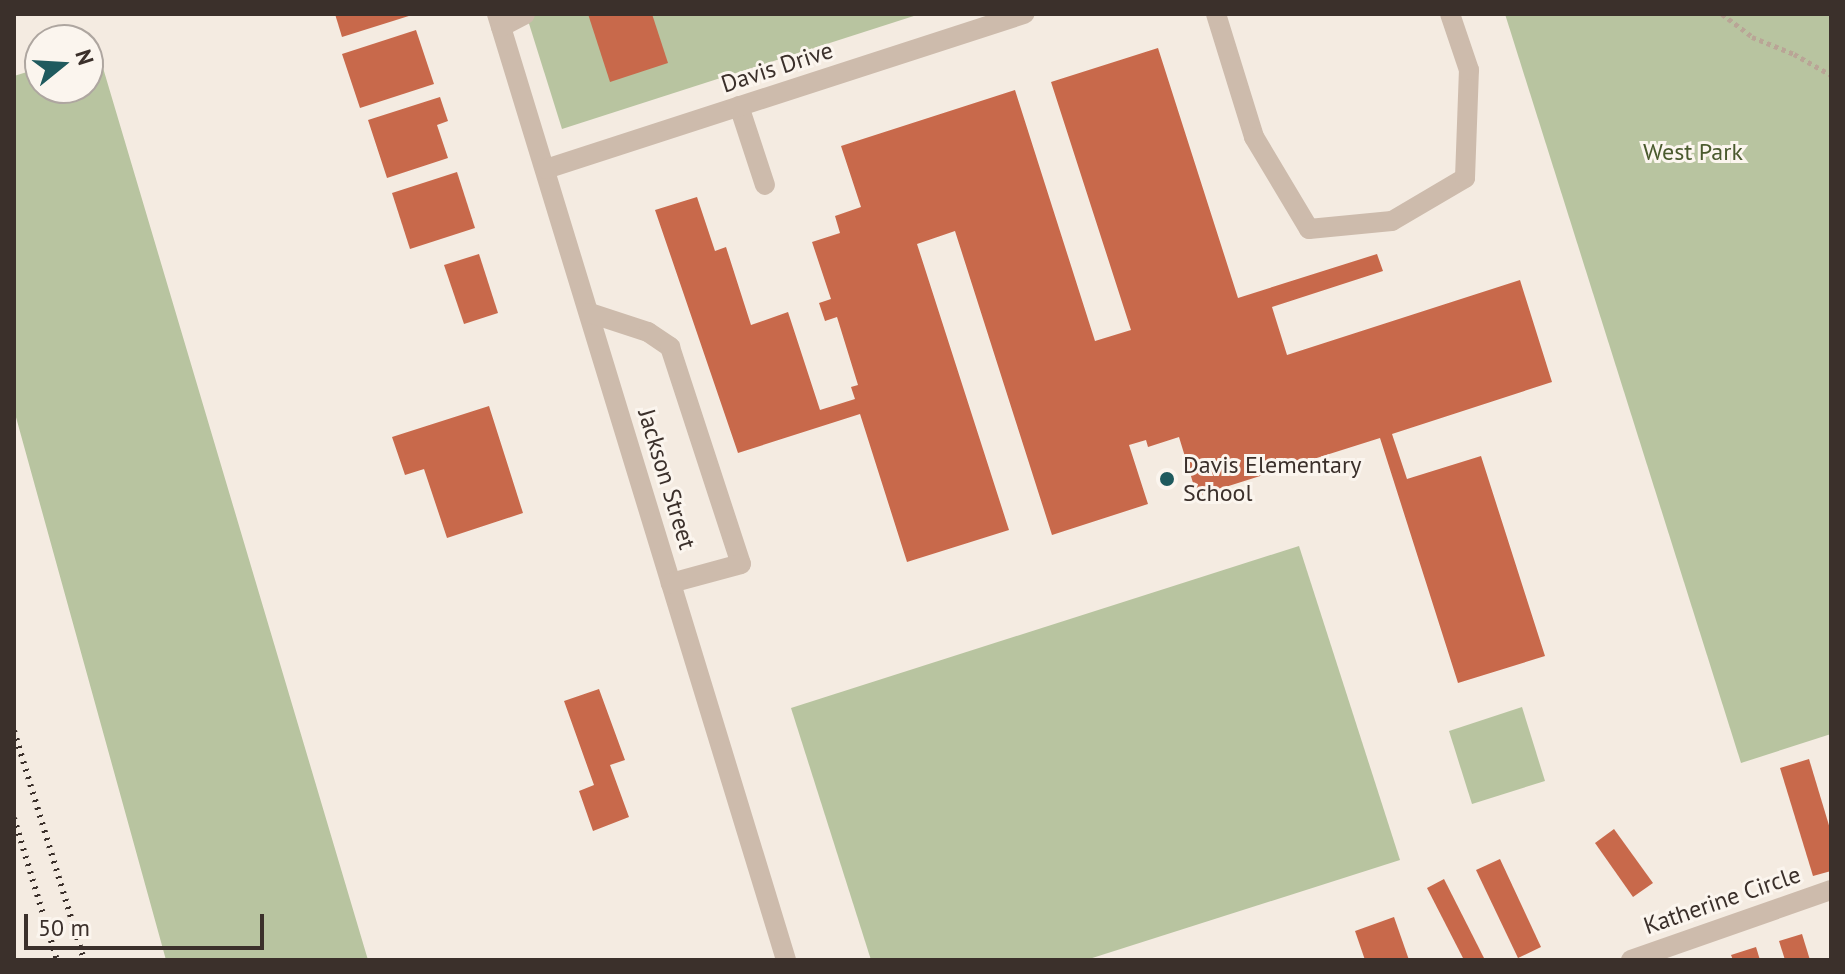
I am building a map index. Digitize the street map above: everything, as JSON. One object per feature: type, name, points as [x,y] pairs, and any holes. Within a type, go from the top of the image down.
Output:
[{"type":"street","points":[[499,20],[525,14]]},
{"type":"street","name":"Davis Drive","points":[[546,169],[1024,14]]},
{"type":"street","points":[[1216,14],[1254,137],[1309,229],[1392,221],[1465,178],[1469,70],[1450,14]]},
{"type":"street","name":"Jackson Street","points":[[499,20],[786,960]]},
{"type":"street","points":[[739,106],[765,185]]},
{"type":"street","points":[[590,313],[648,332],[670,347],[741,564],[671,583]]},
{"type":"street","name":"Katherine Circle","points":[[1631,960],[1831,890]]},
{"type":"path","points":[[1722,14],[1752,37],[1794,54],[1831,75]]},
{"type":"green space","points":[[526,14],[920,14],[562,129]]},
{"type":"green space","name":"West Park","points":[[1505,14],[1831,14],[1831,734],[1741,763]]},
{"type":"green space","points":[[104,71],[368,960],[166,960],[14,410],[14,76],[24,73],[24,104],[104,104]]},
{"type":"green space","points":[[1299,546],[1400,860],[1086,960],[871,960],[791,708]]},
{"type":"green space","points":[[1522,707],[1545,781],[1472,804],[1449,731]]},
{"type":"building","points":[[335,14],[412,14],[412,15],[342,37]]},
{"type":"building","points":[[588,14],[652,14],[668,63],[610,82]]},
{"type":"building","points":[[416,30],[434,84],[360,108],[342,54]]},
{"type":"building","points":[[1158,48],[1238,298],[1377,254],[1383,271],[1272,307],[1287,355],[1520,280],[1552,382],[1392,434],[1407,479],[1481,456],[1545,656],[1458,683],[1380,438],[1197,496],[1179,437],[1148,447],[1146,440],[1129,445],[1148,504],[1052,535],[955,231],[917,244],[1009,530],[907,562],[860,414],[738,453],[655,210],[697,197],[715,251],[726,247],[751,325],[788,312],[820,410],[855,399],[851,387],[858,385],[837,317],[825,321],[819,303],[831,299],[812,242],[840,233],[835,216],[861,207],[841,146],[1015,90],[1095,341],[1131,330],[1051,82]]},
{"type":"building","points":[[440,97],[448,121],[437,125],[448,158],[387,178],[368,120]]},
{"type":"building","points":[[457,172],[475,228],[410,249],[392,193]]},
{"type":"building","points":[[479,254],[498,313],[464,324],[444,265]]},
{"type":"building","points":[[489,406],[523,513],[447,538],[424,469],[405,475],[392,437]]},
{"type":"building","points":[[599,689],[625,760],[610,765],[629,817],[593,831],[579,791],[594,785],[564,701]]},
{"type":"building","points":[[1809,759],[1831,832],[1831,871],[1813,876],[1780,768]]},
{"type":"building","points":[[1614,829],[1653,883],[1633,897],[1595,843]]},
{"type":"building","points":[[1500,859],[1541,947],[1518,958],[1476,870]]},
{"type":"building","points":[[1444,879],[1485,960],[1464,960],[1427,888]]},
{"type":"building","points":[[1394,917],[1409,960],[1365,960],[1355,931]]},
{"type":"building","points":[[1802,934],[1810,960],[1785,960],[1779,941]]},
{"type":"building","points":[[1756,947],[1760,960],[1733,960],[1731,955]]},
{"type":"railway","points":[[14,731],[84,960]]},
{"type":"railway","points":[[14,818],[57,960]]},
{"type":"place","name":"Davis Elementary School","points":[[1167,479]]}]
